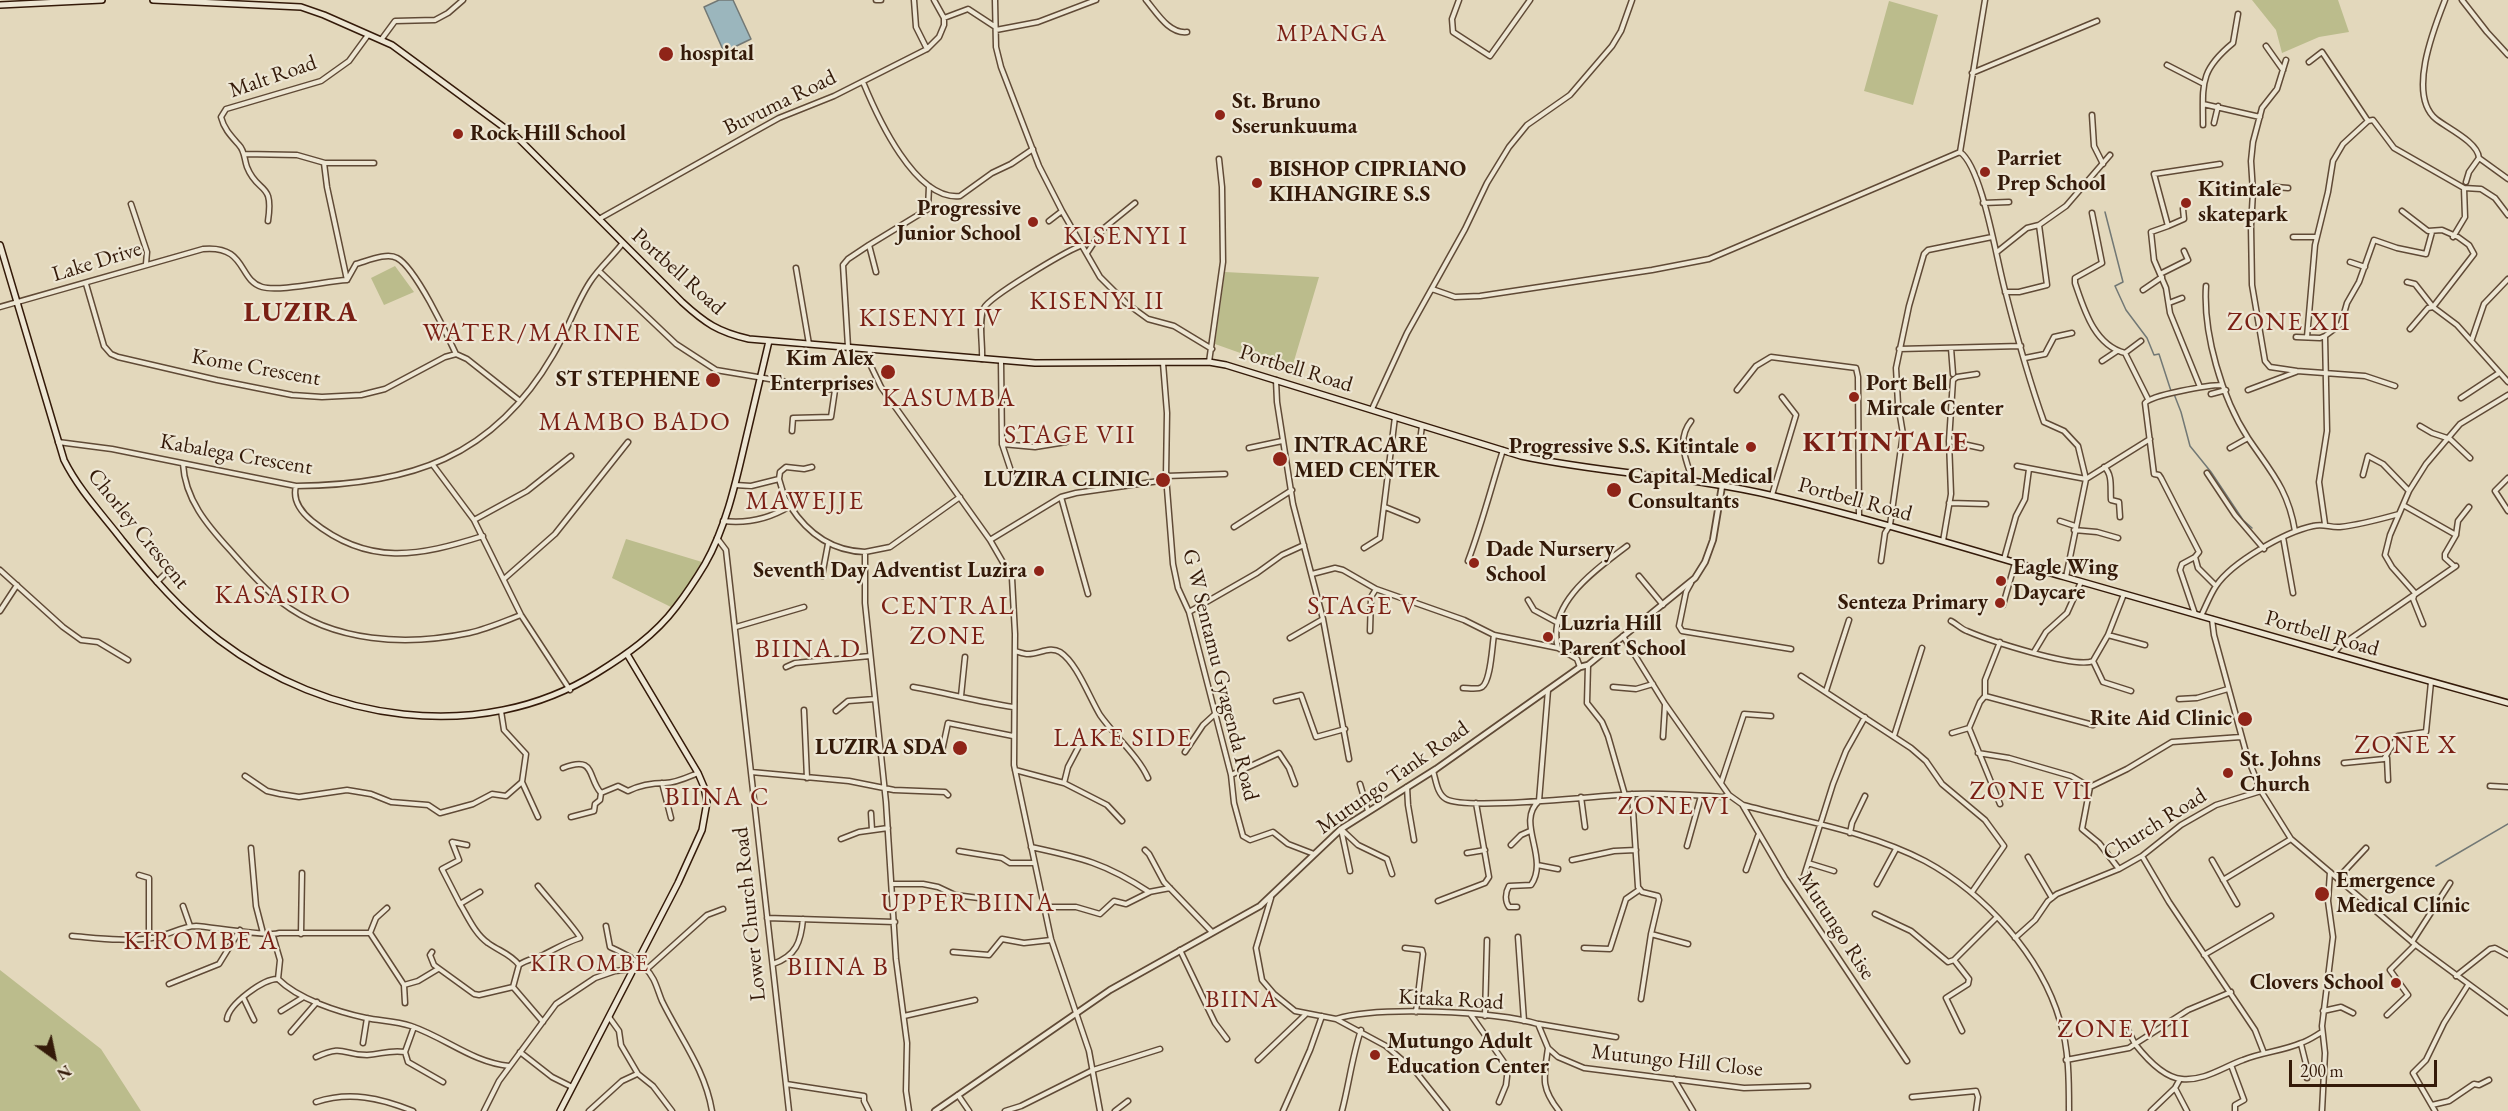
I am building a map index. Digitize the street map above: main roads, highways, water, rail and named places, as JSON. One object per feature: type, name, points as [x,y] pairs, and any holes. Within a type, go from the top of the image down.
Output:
[{"type":"main road","points":[[0,5],[102,0]]},
{"type":"main road","name":"Portbell Road","points":[[153,0],[290,6],[324,15],[381,40],[417,63],[517,137],[622,244],[703,321],[733,336],[769,341],[1063,364],[1209,362],[1226,365],[1547,462],[1693,481],[1772,495],[1890,525],[2081,582],[2508,703]]},
{"type":"main road","name":"Chorley Crescent","points":[[0,244],[64,460],[78,484],[157,582],[196,621],[236,652],[283,679],[347,703],[406,715],[445,717],[501,711],[570,690],[627,654],[651,635],[675,609],[705,564],[717,538],[735,485],[769,341]]},
{"type":"main road","points":[[560,1111],[684,872],[702,830],[707,802],[698,773],[627,654]]},
{"type":"water","points":[[719,0],[733,0],[751,39],[724,52],[704,7]]},
{"type":"waterway","points":[[2105,212],[2123,282],[2115,286],[2126,310],[2147,338],[2154,355],[2159,354],[2171,391]]},
{"type":"waterway","points":[[2012,310],[2039,403]]},
{"type":"waterway","points":[[2174,394],[2190,446],[2211,472],[2243,520],[2252,528]]},
{"type":"waterway","points":[[2436,866],[2508,824]]},
{"type":"place","name":"hospital","points":[[666,54]]},
{"type":"place","name":"St. Bruno Sserunkuuma","points":[[1220,115]]},
{"type":"place","name":"Rock Hill School","points":[[458,134]]},
{"type":"place","name":"Parriet Prep School","points":[[1985,172]]},
{"type":"place","name":"BISHOP CIPRIANO KIHANGIRE S.S","points":[[1257,183]]},
{"type":"place","name":"Kitintale skatepark","points":[[2186,203]]},
{"type":"place","name":"Progressive Junior School","points":[[1033,222]]},
{"type":"place","name":"Kim Alex Enterprises","points":[[888,372]]},
{"type":"place","name":"ST STEPHENE","points":[[713,380]]},
{"type":"place","name":"Port Bell Mircale Center","points":[[1854,397]]},
{"type":"place","name":"Progressive S.S. Kitintale","points":[[1751,447]]},
{"type":"place","name":"INTRACARE MED CENTER","points":[[1280,459]]},
{"type":"place","name":"LUZIRA CLINIC","points":[[1163,480]]},
{"type":"place","name":"Capital Medical Consultants","points":[[1614,490]]},
{"type":"place","name":"Dade Nursery School","points":[[1474,563]]},
{"type":"place","name":"Seventh Day Adventist Luzira","points":[[1039,571]]},
{"type":"place","name":"Eagle Wing Daycare","points":[[2001,581]]},
{"type":"place","name":"Senteza Primary","points":[[2000,603]]},
{"type":"place","name":"Luzria Hill Parent School","points":[[1548,637]]},
{"type":"place","name":"Rite Aid Clinic","points":[[2245,719]]},
{"type":"place","name":"LUZIRA SDA","points":[[960,748]]},
{"type":"place","name":"St. Johns Church","points":[[2228,773]]},
{"type":"place","name":"Emergence Medical Clinic","points":[[2322,894]]},
{"type":"place","name":"Clovers School","points":[[2396,983]]},
{"type":"place","name":"Mutungo Adult Education Center","points":[[1375,1055]]},
{"type":"district","name":"MPANGA","points":[[1332,34]]},
{"type":"district","name":"KISENYI I","points":[[1126,237]]},
{"type":"district","name":"KISENYI II","points":[[1097,302]]},
{"type":"district","name":"LUZIRA","points":[[301,313]]},
{"type":"district","name":"KISENYI IV","points":[[931,319]]},
{"type":"district","name":"ZONE XII","points":[[2289,323]]},
{"type":"district","name":"WATER/MARINE","points":[[532,334]]},
{"type":"district","name":"KASUMBA","points":[[949,399]]},
{"type":"district","name":"MAMBO BADO","points":[[635,423]]},
{"type":"district","name":"STAGE VII","points":[[1070,436]]},
{"type":"district","name":"KITINTALE","points":[[1886,443]]},
{"type":"district","name":"MAWEJJE","points":[[805,502]]},
{"type":"district","name":"KASASIRO","points":[[283,596]]},
{"type":"district","name":"STAGE V","points":[[1363,607]]},
{"type":"district","name":"CENTRAL ZONE","points":[[948,622]]},
{"type":"district","name":"BIINA D","points":[[808,650]]},
{"type":"district","name":"LAKE SIDE","points":[[1123,739]]},
{"type":"district","name":"ZONE X","points":[[2406,746]]},
{"type":"district","name":"ZONE VII","points":[[2031,792]]},
{"type":"district","name":"BIINA C","points":[[717,798]]},
{"type":"district","name":"ZONE VI","points":[[1674,807]]},
{"type":"district","name":"UPPER BIINA","points":[[968,904]]},
{"type":"district","name":"KIROMBE A","points":[[201,942]]},
{"type":"district","name":"KIROMBE","points":[[590,964]]},
{"type":"district","name":"BIINA B","points":[[838,968]]},
{"type":"district","name":"BIINA","points":[[1242,1000]]},
{"type":"district","name":"ZONE VIII","points":[[2124,1030]]}]
